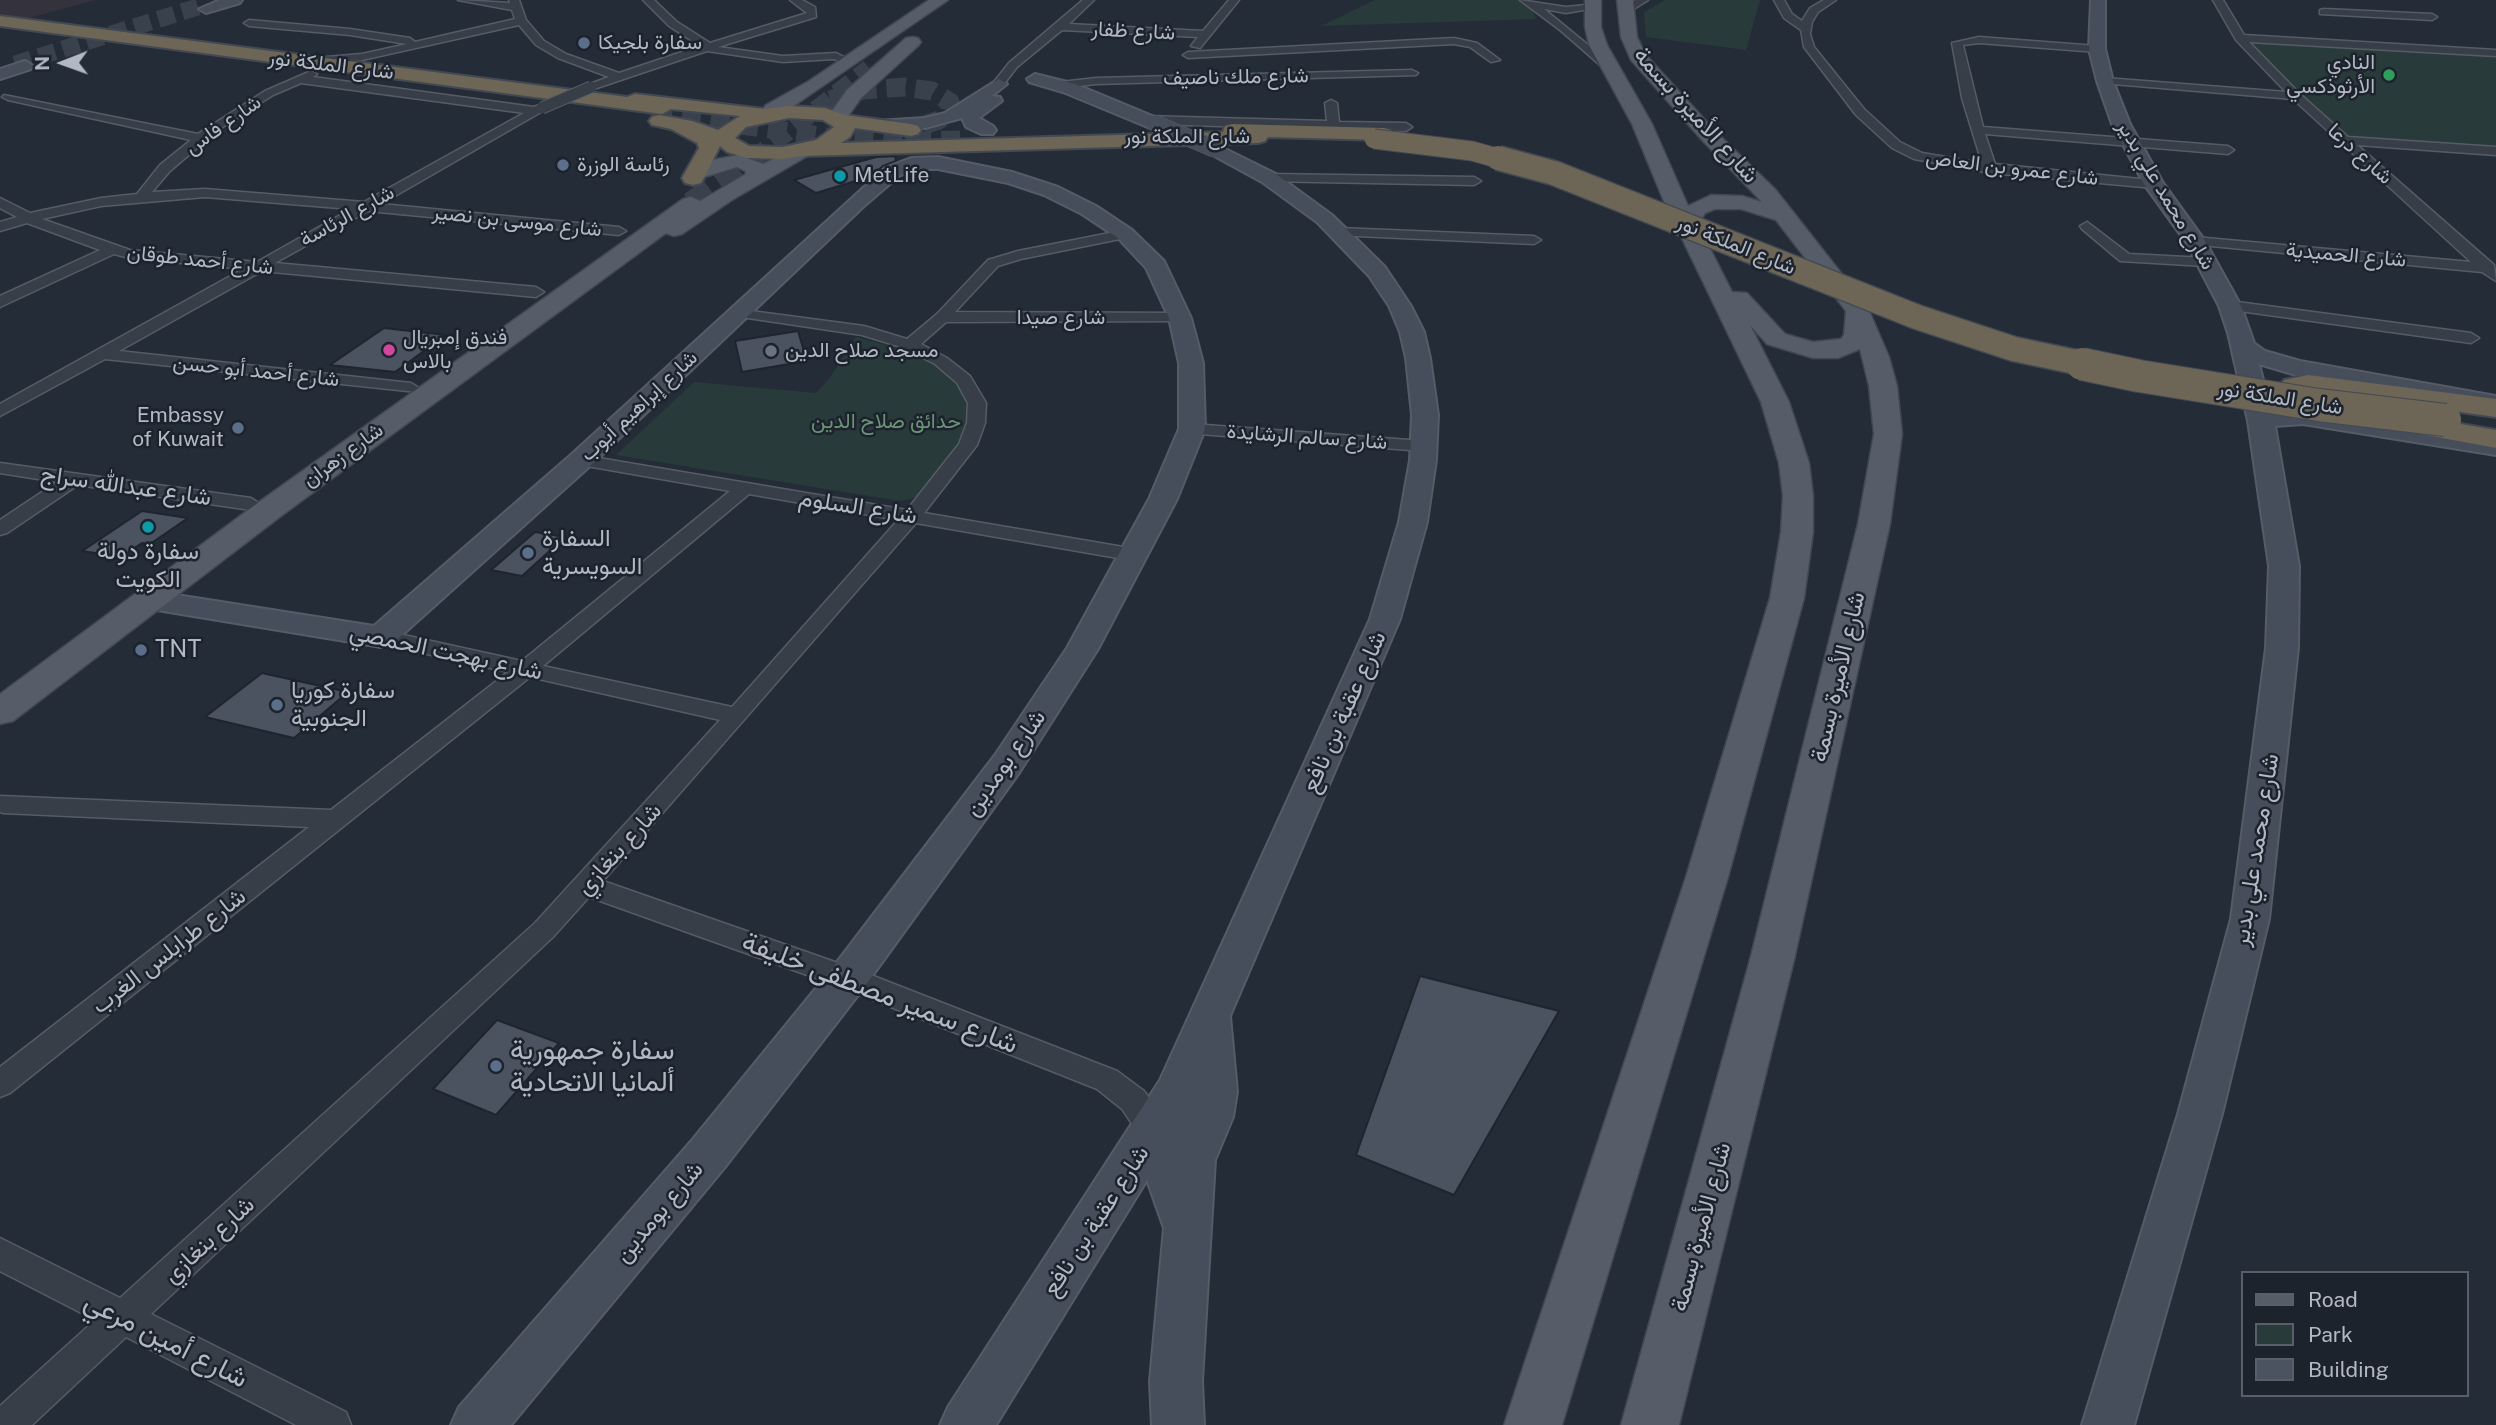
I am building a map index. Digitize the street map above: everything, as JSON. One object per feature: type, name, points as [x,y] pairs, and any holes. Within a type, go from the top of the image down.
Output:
[{"type":"highway","name":"شارع الملكة نور","points":[[0,21],[307,70]]},
{"type":"highway","name":"شارع الملكة نور","points":[[0,28],[307,70],[358,67],[666,117]]},
{"type":"highway","points":[[358,67],[382,83],[712,124],[722,120],[724,114],[703,107]]},
{"type":"highway","points":[[379,71],[472,78],[767,115],[808,112],[839,119],[889,144],[1257,133]]},
{"type":"highway","points":[[703,107],[759,101],[809,89]]},
{"type":"highway","points":[[725,141],[730,128],[767,115]]},
{"type":"highway","points":[[666,117],[747,152],[831,151],[883,160],[890,165],[889,144]]},
{"type":"highway","points":[[666,117],[706,140],[710,148],[697,175]]},
{"type":"highway","points":[[804,150],[822,145],[843,133],[845,126],[839,119]]},
{"type":"highway","name":"شارع الملكة نور","points":[[889,144],[976,134],[1388,133],[1493,149],[1563,169],[1931,313],[2000,335],[2094,357],[2294,386],[2318,383],[2448,411],[2496,418]]},
{"type":"highway","name":"شارع الملكة نور","points":[[1388,133],[1472,151],[1554,173],[1917,317],[2014,349],[2139,376],[2319,404],[2448,411],[2496,428]]},
{"type":"highway","points":[[2319,404],[2365,416],[2496,439]]},
{"type":"highway","points":[[2448,411],[2496,406]]},
{"type":"main road","points":[[858,65],[871,45],[947,2]]},
{"type":"main road","points":[[767,115],[777,106],[858,65],[947,2]]},
{"type":"main road","points":[[839,119],[854,94],[937,21],[947,2]]},
{"type":"main road","name":"شارع الأميرة بسمة","points":[[1533,1425],[1707,877],[1795,562],[1798,496],[1794,463],[1775,402],[1632,103],[1595,36],[1616,3]]},
{"type":"main road","name":"شارع الأميرة بسمة","points":[[1616,3],[1643,64],[1786,216],[1858,311],[1876,357],[1887,407],[1885,462],[1874,524],[1772,960],[1650,1425]]},
{"type":"main road","points":[[809,89],[804,102],[817,105],[854,94]]},
{"type":"main road","points":[[697,175],[725,141]]},
{"type":"main road","points":[[536,302],[564,304],[693,215],[804,150]]},
{"type":"main road","points":[[536,302],[619,231],[697,175],[719,164],[739,162],[755,167],[757,176]]},
{"type":"main road","name":"شارع زهران","points":[[0,685],[411,388],[685,202]]},
{"type":"main road","points":[[1688,224],[1697,209],[1711,202],[1742,203],[1786,216]]},
{"type":"main road","points":[[1708,263],[1771,334],[1801,349],[1828,351],[1850,345],[1857,335],[1858,311]]},
{"type":"main road","name":"شارع زهران","points":[[0,712],[152,600],[536,302]]},
{"type":"street","points":[[220,0],[202,8],[235,0]]},
{"type":"street","points":[[463,0],[515,4],[521,22],[532,36],[555,53],[618,76]]},
{"type":"street","points":[[648,0],[673,24],[706,47],[757,57],[841,57],[858,65]]},
{"type":"street","name":"شارع الرئاسة","points":[[0,411],[539,110],[618,76],[812,15],[811,9],[795,0]]},
{"type":"street","points":[[1018,86],[1006,72],[1088,0]]},
{"type":"street","points":[[1167,79],[1234,0]]},
{"type":"street","points":[[1779,0],[1788,16],[1805,28],[1814,10],[1831,0]]},
{"type":"street","name":"شارع محمد علي بدير","points":[[2098,0],[2097,49],[2105,81],[2131,144],[2154,184],[2195,241],[2230,306],[2244,347],[2261,421],[2284,566],[2282,648],[2250,919],[2200,1114],[2108,1425]]},
{"type":"street","name":"شارع درعا","points":[[2218,0],[2240,38],[2296,96],[2493,271]]},
{"type":"street","points":[[1527,2],[1561,10],[1616,3]]},
{"type":"street","points":[[1527,2],[1611,69]]},
{"type":"street","points":[[2324,12],[2432,17]]},
{"type":"street","points":[[2382,15],[2402,28]]},
{"type":"street","points":[[358,67],[420,42],[521,22]]},
{"type":"street","points":[[249,23],[350,32],[420,42]]},
{"type":"street","name":"شارع ظفار","points":[[1060,27],[1205,34]]},
{"type":"street","name":"شارع عمرو بن العاص","points":[[1805,28],[1806,40],[1814,55],[1860,112],[1888,140],[1906,151],[1930,159],[1990,169],[2154,184]]},
{"type":"street","points":[[2412,35],[2431,49]]},
{"type":"street","points":[[2240,38],[2496,53]]},
{"type":"street","points":[[1990,169],[1968,98],[1957,43],[1979,40],[2097,49]]},
{"type":"street","points":[[1188,55],[1454,41],[1473,45],[1495,60]]},
{"type":"street","points":[[816,57],[871,45]]},
{"type":"street","points":[[976,134],[971,115],[1018,86],[1026,57]]},
{"type":"street","points":[[0,74],[13,66]]},
{"type":"street","points":[[307,70],[539,110]]},
{"type":"street","name":"شارع فاس","points":[[141,197],[165,169],[200,138],[307,70]]},
{"type":"street","name":"شارع ملك ناصيف","points":[[1061,85],[1084,81],[1412,74]]},
{"type":"street","points":[[2105,81],[2296,96]]},
{"type":"street","name":"شارع عقبة بن نافع","points":[[966,1425],[1165,1110],[1211,1017],[1385,619],[1413,522],[1423,446],[1423,391],[1412,332],[1386,285],[1339,232],[1312,208],[1269,178],[1215,149],[1151,122],[1061,85],[1018,86]]},
{"type":"street","points":[[889,144],[925,123],[951,117],[1018,86]]},
{"type":"street","name":"شارع عقبة بن نافع","points":[[1018,86],[1085,96]]},
{"type":"street","points":[[8,97],[200,138]]},
{"type":"street","points":[[1331,103],[1333,125]]},
{"type":"street","points":[[1151,122],[1333,125],[1388,133]]},
{"type":"street","points":[[1978,130],[2228,150]]},
{"type":"street","points":[[2345,140],[2496,151]]},
{"type":"street","name":"شارع بومدين","points":[[477,1425],[709,1153],[848,978],[1007,764],[1082,649],[1135,555],[1163,499],[1192,429],[1191,363],[1180,318],[1160,271],[1125,234],[1071,201],[1012,178],[932,163],[915,163],[889,144]]},
{"type":"street","name":"شارع إبراهيم أيوب","points":[[381,637],[582,460],[741,312],[889,144]]},
{"type":"street","points":[[1269,178],[1474,181]]},
{"type":"street","name":"شارع موسى بن نصير","points":[[0,228],[28,218],[141,197],[225,194],[619,231]]},
{"type":"street","name":"شارع أحمد طوقان","points":[[0,202],[28,218],[111,250],[536,302]]},
{"type":"street","points":[[2087,226],[2125,258],[2205,262]]},
{"type":"street","points":[[1339,232],[1534,240]]},
{"type":"street","points":[[910,345],[942,317],[993,263],[1018,255],[1125,234]]},
{"type":"street","name":"شارع الحميدية","points":[[2195,241],[2493,271]]},
{"type":"street","points":[[0,302],[111,250]]},
{"type":"street","points":[[2230,306],[2471,338]]},
{"type":"street","name":"شارع بنغازي","points":[[6,1425],[544,930],[587,886],[913,515],[968,445],[977,413],[976,403],[964,380],[940,361],[910,345],[839,325],[741,312]]},
{"type":"street","name":"شارع صيدا","points":[[942,317],[1180,318]]},
{"type":"street","name":"شارع الملكة نور","points":[[2244,347],[2258,356],[2296,368],[2496,406]]},
{"type":"street","name":"شارع أحمد أبو حسن","points":[[102,354],[411,388]]},
{"type":"street","name":"شارع الملكة نور","points":[[2261,421],[2283,416],[2313,417],[2496,447]]},
{"type":"street","name":"شارع سالم الرشايدة","points":[[1192,429],[1423,446]]},
{"type":"street","name":"شارع السلوم","points":[[582,460],[1135,555]]},
{"type":"street","name":"شارع عبدالله سراج","points":[[0,468],[251,504]]},
{"type":"street","points":[[0,529],[75,478]]},
{"type":"street","name":"شارع طرابلس الغرب","points":[[0,1084],[526,669],[744,489]]},
{"type":"street","name":"شارع بهجت الحمصي","points":[[152,600],[381,637],[737,716]]},
{"type":"street","points":[[3,804],[337,818]]},
{"type":"street","name":"شارع سمير مصطفى خليفة","points":[[587,886],[848,978],[1107,1080],[1133,1100],[1165,1110]]},
{"type":"street","points":[[1171,1410],[1192,1160],[1211,1117],[1215,1092],[1211,1017]]},
{"type":"street","points":[[1165,1110],[1192,1160]]},
{"type":"street","points":[[1165,1110],[1185,1230]]},
{"type":"street","name":"شارع أمين مرعي","points":[[0,1254],[332,1425]]},
{"type":"shaded area","points":[[0,0],[95,0],[29,18],[0,14]]},
{"type":"green space","points":[[1375,0],[1528,0],[1536,19],[1321,26]]},
{"type":"green space","points":[[1665,0],[1760,0],[1746,50],[1646,37],[1644,12]]},
{"type":"green space","name":"النادي الأرثوذكسي","points":[[2248,39],[2496,52],[2496,151],[2347,139],[2302,97]]},
{"type":"green space","name":"حدائق صلاح الدين","points":[[856,337],[897,348],[931,362],[964,392],[971,407],[965,441],[919,495],[911,499],[900,501],[616,455],[694,382],[816,393],[829,379]]},
{"type":"building","name":"MetLife","points":[[895,156],[896,161],[883,166],[872,176],[816,193],[794,180],[876,157]]},
{"type":"building","name":"فندق إمبريال بالاس","points":[[384,328],[446,335],[395,372],[330,365]]},
{"type":"building","name":"مسجد صلاح الدين","points":[[798,331],[807,361],[742,372],[735,341]]},
{"type":"building","name":"سفارة دولة الكويت","points":[[142,511],[188,518],[150,544],[142,543],[121,557],[82,551]]},
{"type":"building","name":"السفارة السويسرية","points":[[535,532],[565,537],[522,576],[491,570]]},
{"type":"building","name":"سفارة كوريا الجنوبية","points":[[262,673],[348,692],[294,738],[205,717]]},
{"type":"building","points":[[1420,976],[1559,1011],[1454,1195],[1356,1155]]},
{"type":"building","name":"سفارة جمهورية ألمانيا الاتحادية","points":[[497,1020],[559,1043],[496,1115],[433,1089]]},
{"type":"tunnel","points":[[15,64],[198,7]]},
{"type":"tunnel","points":[[752,160],[869,68]]},
{"type":"tunnel","points":[[830,100],[864,90],[905,87],[932,91],[950,102],[950,109],[939,120],[903,132]]},
{"type":"tunnel","points":[[653,113],[835,138],[895,141],[969,140]]},
{"type":"tunnel","points":[[691,204],[754,158]]},
{"type":"place","name":"سفارة بلجيكا","points":[[584,43]]},
{"type":"place","name":"النادي الأرثوذكسي","points":[[2389,75]]},
{"type":"place","name":"رئاسة الوزرة","points":[[563,165]]},
{"type":"place","name":"MetLife","points":[[840,176]]},
{"type":"place","name":"فندق إمبريال بالاس","points":[[389,350]]},
{"type":"place","name":"مسجد صلاح الدين","points":[[771,351]]},
{"type":"place","name":"Embassy of Kuwait","points":[[238,428]]},
{"type":"place","name":"سفارة دولة الكويت","points":[[148,527]]},
{"type":"place","name":"السفارة السويسرية","points":[[528,553]]},
{"type":"place","name":"TNT","points":[[141,650]]},
{"type":"place","name":"سفارة كوريا الجنوبية","points":[[277,705]]},
{"type":"place","name":"سفارة جمهورية ألمانيا الاتحادية","points":[[496,1066]]}]
